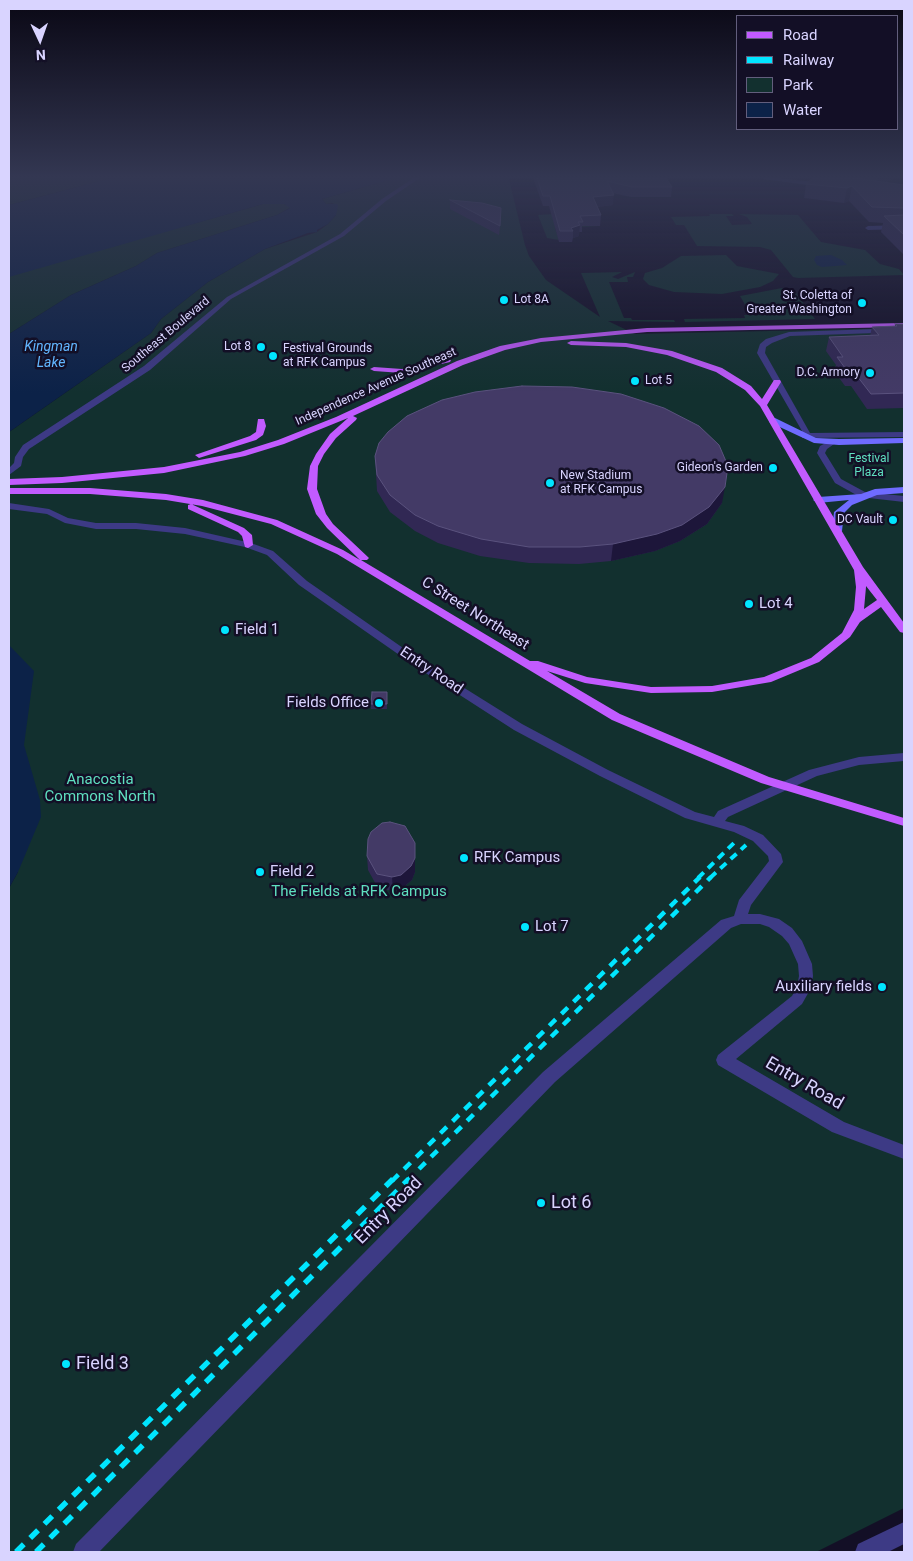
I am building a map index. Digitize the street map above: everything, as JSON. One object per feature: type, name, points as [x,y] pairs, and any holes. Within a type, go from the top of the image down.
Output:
[{"type":"main road","name":"Independence Avenue Southeast","points":[[13,486],[164,470],[242,454],[306,433],[374,403],[436,372],[478,356],[523,346],[609,332],[767,328],[851,329],[904,325]]},
{"type":"main road","points":[[767,328],[779,336]]},
{"type":"main road","name":"Independence Avenue Southeast","points":[[523,346],[605,344],[661,351],[703,363],[737,380],[754,393],[763,405],[858,568],[904,630]]},
{"type":"main road","points":[[374,369],[402,371],[449,360],[478,356]]},
{"type":"main road","points":[[763,405],[777,382]]},
{"type":"main road","points":[[374,403],[345,424],[323,448],[314,466],[312,489],[316,503],[330,526],[345,543],[395,583]]},
{"type":"main road","points":[[772,420],[814,440]]},
{"type":"main road","points":[[99,478],[140,471],[220,449],[260,433],[261,421]]},
{"type":"main road","points":[[782,437],[833,442],[904,441]]},
{"type":"main road","name":"C Street Northeast","points":[[13,486],[132,494],[203,503],[274,522],[340,552],[395,583],[499,648],[526,661],[586,701],[639,728],[765,780],[904,822]]},
{"type":"main road","points":[[818,500],[864,495],[880,491],[904,490]]},
{"type":"main road","points":[[132,494],[170,501],[220,519],[247,535],[248,545]]},
{"type":"main road","points":[[837,530],[840,510],[864,495]]},
{"type":"main road","points":[[856,620],[861,592],[858,568]]},
{"type":"main road","points":[[526,661],[554,671],[605,684],[685,691],[725,688],[767,680],[792,671],[824,655],[846,635],[856,620],[882,602]]},
{"type":"street","name":"Southeast Boulevard","points":[[9,472],[18,464],[19,457],[26,447],[147,368],[229,298],[319,248]]},
{"type":"street","name":"Independence Avenue Southeast","points":[[779,336],[851,329],[904,330]]},
{"type":"street","points":[[779,336],[766,343],[761,351],[806,432],[805,436],[904,434]]},
{"type":"street","points":[[833,442],[823,448],[821,453],[838,481],[864,495],[904,499]]},
{"type":"street","name":"Entry Road","points":[[9,506],[49,512],[80,524],[160,527],[248,545],[270,553],[303,583],[422,666],[518,727],[649,796],[690,815],[758,838],[774,854],[776,862],[744,904],[740,919]]},
{"type":"street","points":[[716,824],[723,814],[813,773],[859,761],[904,757]]},
{"type":"street","name":"Entry Road","points":[[84,1552],[549,1077],[726,924],[740,919],[760,919],[774,923],[787,932],[801,952],[806,976],[804,988],[797,1000],[724,1060],[838,1127],[904,1152]]},
{"type":"street","points":[[866,1552],[904,1533]]},
{"type":"green space","points":[[52,248],[173,248],[157,253],[136,266],[71,295],[9,334],[9,255]]},
{"type":"green space","name":"RFK Campus","points":[[526,248],[529,256],[546,280],[600,317],[581,273],[622,272],[612,277],[618,279],[635,272],[633,277],[627,277],[628,282],[609,282],[624,318],[631,318],[632,320],[674,320],[675,322],[608,321],[635,334],[904,328],[904,1508],[816,1552],[9,1552],[9,888],[18,872],[9,655],[9,432],[151,333],[161,319],[208,282],[265,249]]},
{"type":"green space","points":[[763,248],[853,248],[865,250],[880,264],[899,269],[904,275],[798,278],[793,277],[771,250]]},
{"type":"green space","points":[[726,255],[737,266],[779,274],[773,281],[760,287],[722,294],[674,292],[649,285],[643,279],[645,273],[662,268],[681,256]]},
{"type":"green space","points":[[782,288],[794,290],[815,319],[685,322],[684,319],[745,318],[744,315],[751,315],[740,296]]},
{"type":"water","name":"Kingman Lake","points":[[9,248],[110,248],[9,277]]},
{"type":"water","name":"Kingman Lake","points":[[173,248],[268,248],[208,282],[161,319],[151,333],[9,432],[9,334],[71,295],[136,266],[157,253]]},
{"type":"water","points":[[831,255],[842,260],[847,265],[822,267],[817,265],[814,260],[816,256]]},
{"type":"water","points":[[9,645],[34,671],[24,745],[40,800],[41,817],[18,872],[9,888]]},
{"type":"building","name":"D.C. Armory","points":[[895,324],[904,324],[904,393],[871,394],[854,372],[848,372],[837,357],[843,357],[829,337],[879,335],[872,327],[897,326]]},
{"type":"building","name":"New Stadium at RFK Campus","points":[[522,386],[572,387],[621,394],[664,408],[699,426],[719,445],[728,466],[725,487],[709,507],[682,525],[657,534],[613,544],[580,547],[529,547],[481,539],[438,526],[415,515],[390,495],[377,475],[375,456],[379,443],[388,432],[407,416],[442,400],[475,392]]},
{"type":"building","points":[[372,692],[387,692],[387,704],[371,704]]},
{"type":"building","points":[[390,822],[405,826],[415,843],[415,858],[411,866],[401,875],[392,877],[377,874],[367,856],[368,839],[371,832],[382,823]]},
{"type":"railway","points":[[698,878],[737,840]]},
{"type":"railway","points":[[710,878],[746,845]]},
{"type":"railway","points":[[392,1181],[700,877]]},
{"type":"railway","points":[[36,1552],[710,878]]},
{"type":"railway","points":[[16,1552],[393,1179]]},
{"type":"place","name":"Lot 8A","points":[[504,300]]},
{"type":"place","name":"St. Coletta of Greater Washington","points":[[862,303]]},
{"type":"place","name":"Lot 8","points":[[261,347]]},
{"type":"place","name":"Festival Grounds at RFK Campus","points":[[273,356]]},
{"type":"place","name":"D.C. Armory","points":[[870,373]]},
{"type":"place","name":"Lot 5","points":[[635,381]]},
{"type":"place","name":"Gideon's Garden","points":[[773,468]]},
{"type":"place","name":"New Stadium at RFK Campus","points":[[550,483]]},
{"type":"place","name":"DC Vault","points":[[893,520]]},
{"type":"place","name":"Lot 4","points":[[749,604]]},
{"type":"place","name":"Field 1","points":[[225,630]]},
{"type":"place","name":"Fields Office","points":[[379,703]]},
{"type":"place","name":"RFK Campus","points":[[464,858]]},
{"type":"place","name":"Field 2","points":[[260,872]]},
{"type":"place","name":"Lot 7","points":[[525,927]]},
{"type":"place","name":"Auxiliary fields","points":[[882,987]]},
{"type":"place","name":"Lot 6","points":[[541,1203]]},
{"type":"place","name":"Field 3","points":[[66,1364]]},
{"type":"park label","name":"Festival Plaza","points":[[869,466]]},
{"type":"park label","name":"Anacostia Commons North","points":[[100,788]]},
{"type":"park label","name":"The Fields at RFK Campus","points":[[359,892]]}]
